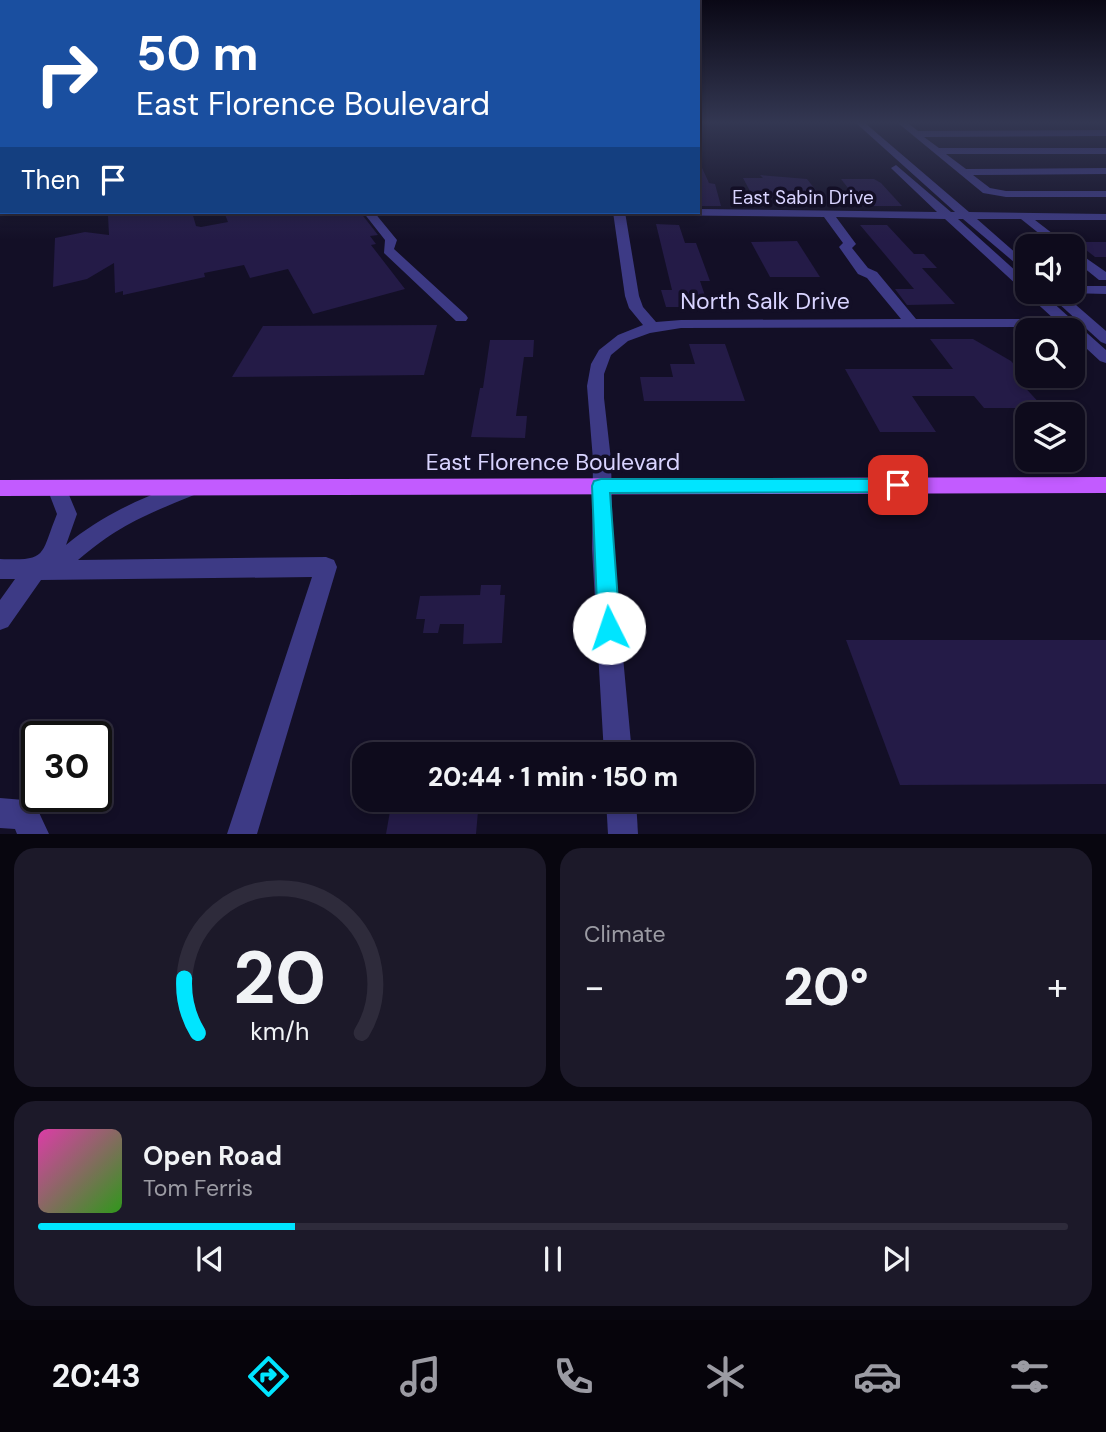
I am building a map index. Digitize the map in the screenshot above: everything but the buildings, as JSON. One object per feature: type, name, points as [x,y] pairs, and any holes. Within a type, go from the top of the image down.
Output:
[{"type":"main road","name":"East Florence Boulevard","points":[[0,488],[187,490],[1106,485]]},
{"type":"street","points":[[890,162],[1015,277]]},
{"type":"street","points":[[905,162],[1015,258]]},
{"type":"street","points":[[951,162],[987,191],[1106,194]]},
{"type":"street","points":[[963,172],[1106,171]]},
{"type":"street","name":"East Sabin Drive","points":[[700,213],[1106,217]]},
{"type":"street","points":[[358,214],[388,250],[461,318]]},
{"type":"street","points":[[370,214],[391,240],[388,250]]},
{"type":"street","points":[[619,214],[632,296],[636,308],[652,327]]},
{"type":"street","points":[[827,214],[850,244],[845,247],[863,271],[872,275],[912,323]]},
{"type":"street","points":[[1022,215],[1047,234]]},
{"type":"street","points":[[1085,263],[1106,280]]},
{"type":"street","points":[[1085,286],[1106,280]]},
{"type":"street","points":[[1046,304],[1061,318]]},
{"type":"street","points":[[1067,304],[1106,339]]},
{"type":"street","name":"North Salk Drive","points":[[617,742],[596,381],[599,365],[606,353],[618,342],[652,327],[681,324],[1015,323]]},
{"type":"street","points":[[1085,339],[1106,358]]},
{"type":"street","points":[[0,620],[42,565],[67,514],[57,488]]},
{"type":"street","points":[[42,565],[70,554],[96,532],[125,514],[187,490]]},
{"type":"street","points":[[1,571],[42,565],[326,567],[242,834]]},
{"type":"street","points":[[622,812],[623,834]]},
{"type":"street","points":[[0,813],[24,815],[34,834]]},
{"type":"route","points":[[609,628],[601,486],[898,485]]}]
